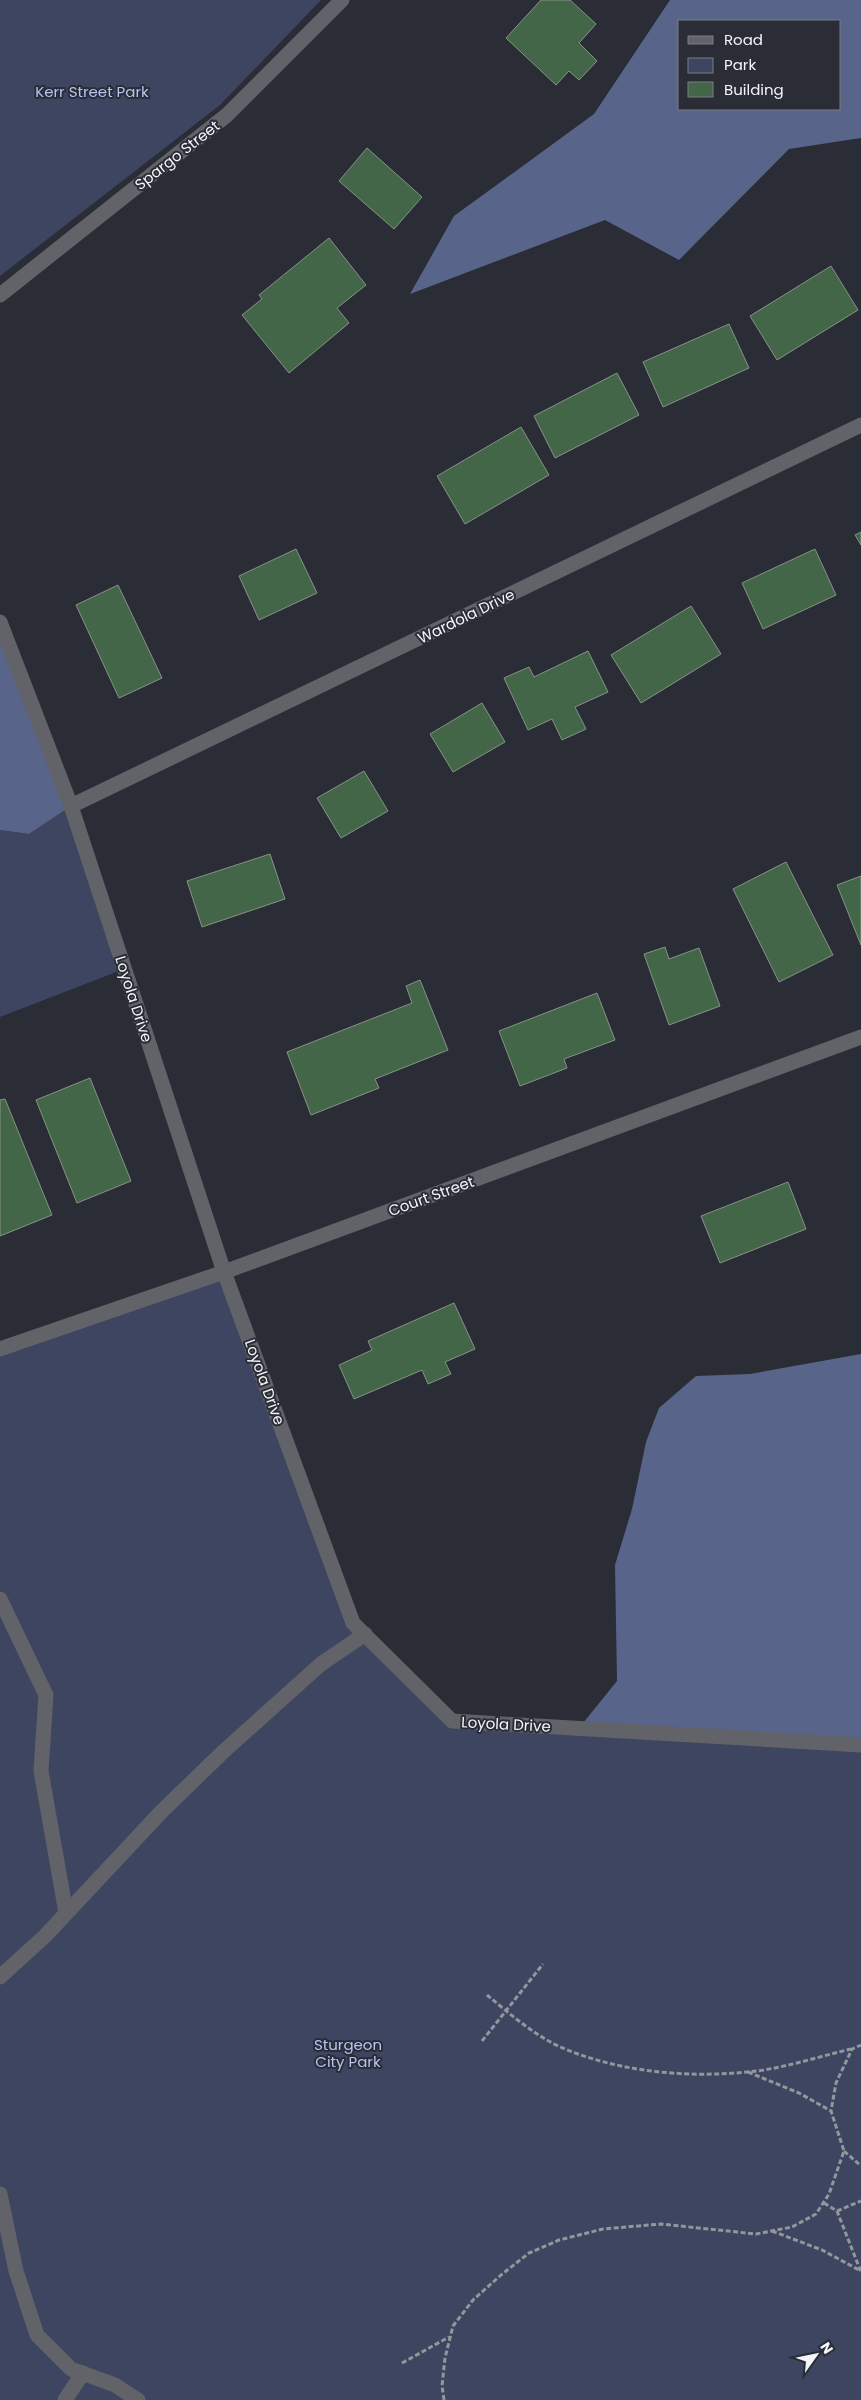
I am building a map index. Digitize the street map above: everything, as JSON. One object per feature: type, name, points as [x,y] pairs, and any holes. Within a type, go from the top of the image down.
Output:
[{"type":"street","name":"Spargo Street","points":[[0,295],[227,115],[342,0]]},
{"type":"street","name":"Wardola Drive","points":[[70,806],[861,425]]},
{"type":"street","name":"Loyola Drive","points":[[0,622],[70,806],[224,1272],[353,1623],[452,1721],[861,1745]]},
{"type":"street","name":"Court Street","points":[[0,1349],[224,1272],[861,1037]]},
{"type":"street","points":[[0,1600],[46,1695],[41,1771],[66,1913]]},
{"type":"street","points":[[0,1977],[45,1936],[162,1811],[224,1751],[321,1664],[365,1634]]},
{"type":"street","points":[[0,2194],[16,2271],[37,2335],[71,2369],[115,2385],[138,2400]]},
{"type":"street","points":[[65,2400],[83,2373]]},
{"type":"path","points":[[482,2041],[543,1964]]},
{"type":"path","points":[[487,1994],[506,2011],[564,2048],[623,2068],[687,2074],[748,2072],[852,2049],[861,2044]]},
{"type":"path","points":[[852,2049],[836,2084],[831,2111],[844,2151],[861,2166]]},
{"type":"path","points":[[748,2072],[799,2093],[831,2111]]},
{"type":"path","points":[[444,2400],[442,2386],[445,2358],[453,2326],[473,2300],[501,2274],[529,2254],[559,2240],[603,2229],[661,2224],[756,2234],[792,2227],[816,2214],[824,2203],[830,2194],[844,2151]]},
{"type":"path","points":[[837,2211],[861,2201]]},
{"type":"path","points":[[824,2203],[837,2211],[860,2271]]},
{"type":"path","points":[[771,2231],[822,2250],[860,2271]]},
{"type":"path","points":[[402,2363],[450,2336]]},
{"type":"green space","name":"Kerr Street Park","points":[[0,0],[321,0],[220,105],[0,276]]},
{"type":"green space","points":[[71,806],[124,969],[0,1017],[0,830],[29,834]]},
{"type":"green space","name":"Sturgeon City Park","points":[[224,1272],[353,1623],[452,1721],[861,1745],[861,2400],[0,2400],[0,1349]]},
{"type":"shaded area","points":[[670,0],[861,0],[861,138],[789,149],[679,260],[605,220],[410,294],[454,216],[594,114]]},
{"type":"shaded area","points":[[0,622],[71,806],[29,834],[0,830]]},
{"type":"shaded area","points":[[861,1354],[861,1745],[579,1728],[617,1681],[615,1565],[632,1509],[646,1442],[659,1408],[696,1376],[750,1374]]},
{"type":"building","points":[[541,0],[570,0],[596,24],[579,43],[597,61],[579,80],[569,71],[556,85],[506,38]]},
{"type":"building","points":[[367,148],[422,197],[394,229],[339,181]]},
{"type":"building","points":[[329,238],[366,285],[337,308],[349,323],[289,373],[242,315],[262,299],[259,295]]},
{"type":"building","points":[[831,266],[858,310],[777,360],[750,316]]},
{"type":"building","points":[[729,324],[749,368],[663,407],[643,362]]},
{"type":"building","points":[[617,373],[639,415],[555,458],[534,416]]},
{"type":"building","points":[[521,427],[549,475],[465,524],[437,476]]},
{"type":"building","points":[[861,532],[861,545],[855,535]]},
{"type":"building","points":[[296,549],[317,593],[259,620],[239,576]]},
{"type":"building","points":[[815,549],[836,595],[763,629],[742,583]]},
{"type":"building","points":[[118,585],[162,678],[119,698],[76,605]]},
{"type":"building","points":[[691,606],[721,654],[641,703],[611,655]]},
{"type":"building","points":[[588,651],[608,692],[575,707],[586,729],[562,740],[552,719],[528,730],[504,678],[529,667],[534,677]]},
{"type":"building","points":[[482,703],[505,742],[453,772],[430,734]]},
{"type":"building","points":[[364,771],[388,811],[341,838],[317,798]]},
{"type":"building","points":[[270,854],[285,899],[202,927],[187,881]]},
{"type":"building","points":[[786,862],[833,955],[779,982],[733,889]]},
{"type":"building","points":[[861,876],[861,945],[837,885]]},
{"type":"building","points":[[665,947],[669,959],[699,948],[720,1006],[669,1025],[644,954]]},
{"type":"building","points":[[420,980],[448,1050],[375,1079],[379,1088],[311,1115],[287,1052],[412,1003],[406,986]]},
{"type":"building","points":[[597,993],[615,1040],[564,1059],[567,1068],[520,1086],[499,1031]]},
{"type":"building","points":[[90,1078],[131,1181],[77,1203],[36,1100]]},
{"type":"building","points":[[5,1099],[52,1215],[0,1236],[0,1100]]},
{"type":"building","points":[[788,1182],[806,1229],[720,1263],[701,1216]]},
{"type":"building","points":[[454,1303],[475,1349],[445,1362],[451,1374],[428,1384],[422,1370],[354,1399],[339,1365],[372,1350],[368,1341]]}]
